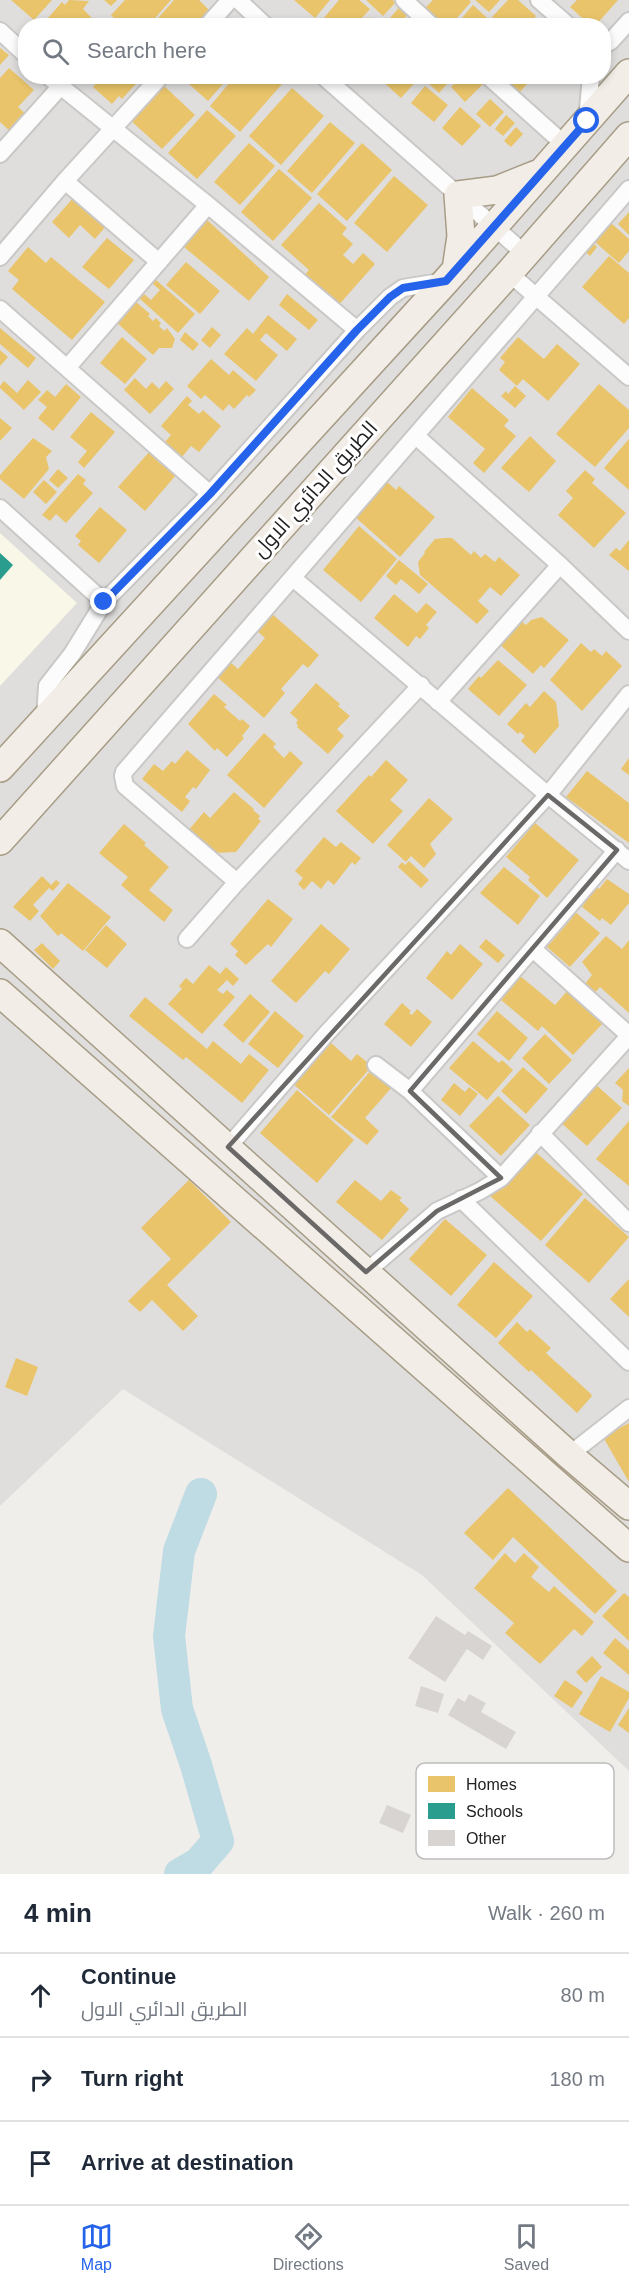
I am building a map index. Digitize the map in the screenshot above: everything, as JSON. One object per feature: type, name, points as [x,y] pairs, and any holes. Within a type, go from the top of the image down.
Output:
[{"type":"main road","name":"الطريق الدائري الاول","points":[[0,768],[451,275],[629,73]]},
{"type":"main road","name":"الطريق الدائري الاول","points":[[0,842],[629,136]]},
{"type":"main road","points":[[451,275],[460,236],[458,195],[497,190],[542,172]]},
{"type":"main road","points":[[0,943],[629,1508]]},
{"type":"main road","points":[[0,993],[629,1548]]},
{"type":"street","points":[[214,18],[230,0]]},
{"type":"street","points":[[238,0],[257,18]]},
{"type":"street","points":[[404,0],[423,18]]},
{"type":"street","points":[[539,0],[559,18]]},
{"type":"street","points":[[611,41],[629,21]]},
{"type":"street","points":[[0,31],[18,48]]},
{"type":"street","points":[[0,154],[52,84]]},
{"type":"street","points":[[56,84],[208,205],[357,330]]},
{"type":"street","points":[[0,256],[6,236],[65,181],[154,84]]},
{"type":"street","points":[[332,84],[494,226],[537,297],[629,377]]},
{"type":"street","points":[[498,84],[565,145]]},
{"type":"street","points":[[587,121],[590,84]]},
{"type":"street","points":[[65,181],[159,262]]},
{"type":"street","points":[[237,882],[125,786],[123,776],[127,768],[629,189]]},
{"type":"street","points":[[67,368],[208,205]]},
{"type":"street","points":[[45,718],[47,686],[72,654],[104,602],[210,494],[357,330],[390,297],[403,288],[451,275]]},
{"type":"street","points":[[0,309],[210,494]]},
{"type":"street","points":[[416,435],[560,565],[629,631]]},
{"type":"street","points":[[0,508],[104,602]]},
{"type":"street","points":[[438,702],[560,565]]},
{"type":"street","points":[[293,578],[548,795],[623,855],[534,949],[410,1091]]},
{"type":"street","points":[[187,939],[237,882],[421,685]]},
{"type":"street","points":[[228,1146],[326,1034],[548,795],[629,694]]},
{"type":"street","points":[[366,1272],[437,1210],[501,1178],[629,1035],[534,949]]},
{"type":"street","points":[[376,1065],[410,1091],[501,1178]]},
{"type":"street","points":[[540,1133],[629,1223]]},
{"type":"street","points":[[461,1199],[629,1362]]},
{"type":"street","points":[[569,1455],[629,1408]]},
{"type":"street","points":[[597,1520],[629,1508]]},
{"type":"highlighted area","points":[[548,795],[617,850],[410,1091],[501,1178],[437,1211],[366,1272],[228,1147]]},
{"type":"shaded area","points":[[0,0],[629,0],[629,1771],[422,1575],[123,1389],[0,1506]]},
{"type":"shaded area","points":[[0,533],[77,603],[0,686]]},
{"type":"building: Homes","points":[[11,0],[52,0],[36,18],[32,18]]},
{"type":"building: Homes","points":[[69,0],[89,1],[83,9],[92,18],[48,18],[62,2],[65,5]]},
{"type":"building: Homes","points":[[104,0],[117,0],[111,6]]},
{"type":"building: Homes","points":[[125,0],[171,0],[155,18],[114,18],[111,15]]},
{"type":"building: Homes","points":[[174,0],[199,0],[210,11],[203,18],[158,18]]},
{"type":"building: Homes","points":[[294,0],[330,0],[315,18]]},
{"type":"building: Homes","points":[[339,0],[359,0],[370,9],[362,18],[324,18]]},
{"type":"building: Homes","points":[[366,0],[393,0],[395,3],[383,16]]},
{"type":"building: Homes","points":[[433,0],[469,0],[471,2],[457,18],[434,18],[424,9]]},
{"type":"building: Homes","points":[[475,0],[500,0],[489,12]]},
{"type":"building: Homes","points":[[508,0],[518,0],[536,16],[534,18],[492,17]]},
{"type":"building: Homes","points":[[577,0],[618,0],[602,18],[582,18],[570,7]]},
{"type":"building: Homes","points":[[401,5],[409,13],[405,18],[390,18]]},
{"type":"building: Homes","points":[[473,5],[487,18],[462,18]]},
{"type":"building: Homes","points":[[0,48],[9,55],[0,65]]},
{"type":"building: Homes","points":[[9,68],[18,76],[18,84],[27,84],[34,90],[18,107],[27,115],[12,133],[0,122],[0,78]]},
{"type":"building: Homes","points":[[95,84],[136,84],[122,99],[119,96],[112,104],[93,87]]},
{"type":"building: Homes","points":[[162,84],[195,115],[162,149],[129,119]]},
{"type":"building: Homes","points":[[189,84],[223,84],[208,101]]},
{"type":"building: Homes","points":[[228,84],[282,84],[240,132],[210,106]]},
{"type":"building: Homes","points":[[386,84],[414,84],[401,98]]},
{"type":"building: Homes","points":[[429,84],[447,84],[439,93]]},
{"type":"building: Homes","points":[[454,84],[483,84],[465,102],[451,87]]},
{"type":"building: Homes","points":[[509,84],[527,84],[519,93]]},
{"type":"building: Homes","points":[[425,86],[448,105],[434,122],[411,103]]},
{"type":"building: Homes","points":[[292,88],[324,116],[281,165],[249,136]]},
{"type":"building: Homes","points":[[490,99],[504,112],[490,127],[476,114]]},
{"type":"building: Homes","points":[[460,107],[481,126],[462,146],[442,128]]},
{"type":"building: Homes","points":[[207,110],[236,136],[197,179],[168,153]]},
{"type":"building: Homes","points":[[506,115],[515,123],[503,136],[495,129]]},
{"type":"building: Homes","points":[[330,122],[355,143],[312,193],[287,171]]},
{"type":"building: Homes","points":[[516,127],[523,134],[511,147],[504,141]]},
{"type":"building: Homes","points":[[249,143],[275,166],[240,205],[214,182]]},
{"type":"building: Homes","points":[[362,143],[392,170],[347,221],[317,194]]},
{"type":"building: Homes","points":[[279,169],[312,198],[273,241],[241,212]]},
{"type":"building: Homes","points":[[394,176],[428,205],[387,252],[354,223]]},
{"type":"building: Homes","points":[[74,197],[107,225],[95,239],[80,225],[69,238],[52,222]]},
{"type":"building: Homes","points":[[319,203],[347,228],[342,234],[353,244],[343,255],[353,264],[363,253],[375,264],[337,307],[303,277],[309,270],[281,245]]},
{"type":"building: Homes","points":[[629,212],[629,235],[618,224]]},
{"type":"building: Homes","points":[[206,219],[269,277],[249,301],[184,247]]},
{"type":"building: Homes","points":[[611,223],[629,239],[629,251],[619,263],[595,242]]},
{"type":"building: Homes","points":[[107,238],[134,260],[109,289],[82,267]]},
{"type":"building: Homes","points":[[591,241],[597,247],[590,256],[583,250]]},
{"type":"building: Homes","points":[[28,247],[46,263],[51,257],[105,302],[72,340],[12,289],[19,280],[8,271]]},
{"type":"building: Homes","points":[[609,256],[629,273],[629,318],[624,324],[582,287]]},
{"type":"building: Homes","points":[[186,262],[220,291],[200,314],[166,285]]},
{"type":"building: Homes","points":[[156,280],[195,314],[178,333],[140,299],[144,294],[151,300],[160,290],[153,284]]},
{"type":"building: Homes","points":[[287,294],[318,320],[309,330],[279,305]]},
{"type":"building: Homes","points":[[136,302],[150,314],[148,316],[153,321],[156,318],[161,323],[159,326],[164,331],[167,328],[175,339],[172,348],[159,348],[153,355],[117,323]]},
{"type":"building: Homes","points":[[268,315],[297,339],[287,351],[266,333],[260,340],[278,355],[256,381],[224,354],[247,328],[253,334]]},
{"type":"building: Homes","points":[[212,327],[221,335],[210,348],[201,340]]},
{"type":"building: Homes","points":[[0,328],[36,358],[28,368],[0,344]]},
{"type":"building: Homes","points":[[185,332],[199,344],[193,351],[180,340]]},
{"type":"building: Homes","points":[[122,337],[147,359],[125,384],[100,363]]},
{"type":"building: Homes","points":[[518,337],[544,359],[557,344],[580,364],[548,401],[523,379],[517,386],[499,370],[505,362],[500,358]]},
{"type":"building: Homes","points":[[0,350],[8,357],[0,366]]},
{"type":"building: Homes","points":[[211,359],[229,375],[233,370],[256,390],[249,397],[247,395],[234,409],[229,404],[223,411],[205,395],[201,399],[187,386]]},
{"type":"building: Homes","points":[[135,378],[146,389],[152,382],[159,389],[166,381],[174,389],[150,414],[124,390]]},
{"type":"building: Homes","points":[[28,380],[41,392],[24,410],[0,386],[4,381],[17,393]]},
{"type":"building: Homes","points":[[66,384],[81,397],[53,431],[38,418],[47,407],[38,400],[47,390],[55,397]]},
{"type":"building: Homes","points":[[599,384],[629,410],[629,428],[595,467],[556,434]]},
{"type":"building: Homes","points":[[515,386],[526,396],[515,408],[501,396],[506,391],[508,394]]},
{"type":"building: Homes","points":[[472,388],[509,420],[504,426],[516,436],[484,473],[473,463],[485,449],[448,417]]},
{"type":"building: Homes","points":[[187,396],[192,401],[188,405],[199,414],[203,410],[221,426],[199,452],[191,446],[182,457],[165,442],[171,435],[161,426]]},
{"type":"building: Homes","points":[[91,412],[115,432],[84,468],[78,462],[87,451],[70,437]]},
{"type":"building: Homes","points":[[0,418],[12,428],[0,441]]},
{"type":"building: Homes","points":[[530,436],[556,461],[529,492],[501,468]]},
{"type":"building: Homes","points":[[33,438],[52,451],[46,457],[49,469],[24,499],[0,479],[0,475]]},
{"type":"building: Homes","points":[[629,439],[629,490],[604,468]]},
{"type":"building: Homes","points":[[150,451],[160,459],[158,462],[177,474],[145,511],[118,487]]},
{"type":"building: Homes","points":[[58,469],[68,478],[58,488],[49,480]]},
{"type":"building: Homes","points":[[585,470],[595,479],[592,483],[626,513],[594,548],[558,515],[573,498],[566,491]]},
{"type":"building: Homes","points":[[78,474],[86,480],[83,484],[93,493],[66,523],[56,514],[50,521],[42,515]]},
{"type":"building: Homes","points":[[44,480],[57,492],[46,504],[33,492]]},
{"type":"building: Homes","points":[[385,480],[396,490],[399,486],[435,517],[400,557],[354,516]]},
{"type":"building: Homes","points":[[100,507],[127,530],[99,563],[78,545],[81,541],[75,536]]},
{"type":"building: Homes","points":[[359,526],[397,559],[361,602],[323,570]]},
{"type":"building: Homes","points":[[452,538],[471,555],[474,551],[481,558],[485,554],[495,562],[499,557],[520,575],[501,596],[490,587],[478,601],[489,611],[477,624],[420,575],[418,562],[435,539]]},
{"type":"building: Homes","points":[[629,540],[629,571],[609,555],[616,548],[620,551]]},
{"type":"building: Homes","points":[[399,560],[428,584],[419,594],[401,579],[396,585],[386,576]]},
{"type":"building: Homes","points":[[394,594],[417,613],[426,603],[437,612],[426,625],[429,628],[420,639],[416,636],[408,647],[374,618]]},
{"type":"building: Homes","points":[[271,613],[319,655],[308,668],[303,664],[281,689],[285,693],[264,718],[216,676],[229,661],[238,669],[265,638],[256,630]]},
{"type":"building: Homes","points":[[542,617],[569,640],[544,668],[541,665],[533,674],[496,641],[519,619],[526,625],[531,620]]},
{"type":"building: Homes","points":[[581,643],[591,652],[594,649],[602,656],[606,651],[622,666],[582,711],[550,680]]},
{"type":"building: Homes","points":[[498,660],[527,685],[499,716],[468,689]]},
{"type":"building: Homes","points":[[316,683],[350,716],[337,729],[344,736],[328,754],[297,727],[298,720],[290,713]]},
{"type":"building: Homes","points":[[544,691],[556,702],[559,726],[535,754],[521,741],[525,736],[520,732],[518,734],[507,724],[526,703],[530,707]]},
{"type":"building: Homes","points":[[214,694],[227,705],[224,707],[240,721],[242,719],[250,726],[242,736],[244,738],[227,757],[217,748],[215,751],[188,724]]},
{"type":"building: Homes","points":[[264,733],[276,744],[273,747],[284,758],[290,751],[303,763],[264,808],[227,775]]},
{"type":"building: Homes","points":[[187,750],[210,770],[196,789],[193,787],[185,797],[190,801],[182,812],[142,779],[154,764],[163,771],[172,761],[175,764]]},
{"type":"building: Homes","points":[[629,758],[629,775],[621,769]]},
{"type":"building: Homes","points":[[386,760],[408,780],[390,800],[403,811],[373,844],[336,811]]},
{"type":"building: Homes","points":[[587,771],[629,803],[629,843],[566,797]]},
{"type":"building: Homes","points":[[234,792],[254,809],[261,821],[236,852],[214,853],[187,832],[204,812],[210,818]]},
{"type":"building: Homes","points":[[429,798],[453,819],[430,844],[436,854],[424,868],[411,856],[406,862],[387,845]]},
{"type":"building: Homes","points":[[535,823],[579,860],[547,898],[528,880],[530,877],[506,857]]},
{"type":"building: Homes","points":[[124,824],[169,867],[149,890],[173,910],[164,922],[121,885],[128,877],[99,853]]},
{"type":"building: Homes","points":[[324,837],[336,847],[341,842],[361,858],[355,865],[352,862],[334,885],[328,880],[321,889],[312,881],[304,890],[298,884],[303,878],[295,871]]},
{"type":"building: Homes","points":[[409,861],[429,880],[421,888],[398,867],[402,862],[405,865]]},
{"type":"building: Homes","points":[[504,867],[540,896],[518,925],[480,893]]},
{"type":"building: Homes","points":[[42,876],[51,885],[56,880],[60,883],[53,891],[49,888],[33,905],[39,911],[30,921],[13,907]]},
{"type":"building: Homes","points":[[607,879],[629,894],[629,903],[611,925],[602,918],[600,921],[582,907],[596,886],[599,889]]},
{"type":"building: Homes","points":[[68,883],[111,917],[83,951],[61,933],[58,936],[40,916]]},
{"type":"building: Homes","points":[[268,899],[293,919],[271,947],[268,944],[246,965],[235,955],[238,951],[230,944]]},
{"type":"building: Homes","points":[[573,910],[600,933],[570,967],[547,947],[572,918],[569,915]]},
{"type":"building: Homes","points":[[321,924],[350,949],[329,974],[325,971],[296,1003],[271,981]]},
{"type":"building: Homes","points":[[106,925],[127,944],[107,968],[85,950]]},
{"type":"building: Homes","points":[[606,936],[622,949],[629,940],[629,1013],[600,987],[592,996],[582,988],[592,975],[582,962]]},
{"type":"building: Homes","points":[[486,939],[505,955],[498,963],[479,947]]},
{"type":"building: Homes","points":[[42,943],[60,961],[53,969],[34,950]]},
{"type":"building: Homes","points":[[460,944],[483,964],[452,1000],[426,978],[447,951],[451,955]]},
{"type":"building: Homes","points":[[209,965],[220,974],[226,967],[239,979],[233,986],[227,980],[217,990],[223,994],[227,990],[235,997],[202,1034],[168,1004],[182,989],[179,986],[186,978],[193,984]]},
{"type":"building: Homes","points":[[519,975],[555,1005],[569,989],[604,1022],[573,1055],[542,1026],[538,1031],[501,1000]]},
{"type":"building: Homes","points":[[250,994],[270,1012],[243,1043],[223,1025]]},
{"type":"building: Homes","points":[[145,997],[207,1049],[213,1041],[241,1064],[249,1054],[269,1070],[242,1103],[186,1057],[183,1060],[129,1016]]},
{"type":"building: Homes","points":[[402,1003],[412,1015],[417,1009],[432,1022],[411,1047],[384,1024]]},
{"type":"building: Homes","points":[[275,1011],[304,1036],[278,1068],[248,1044]]},
{"type":"building: Homes","points":[[497,1011],[528,1038],[509,1061],[477,1034]]},
{"type":"building: Homes","points":[[545,1034],[572,1060],[549,1084],[522,1058]]},
{"type":"building: Homes","points":[[329,1041],[351,1061],[357,1054],[372,1066],[329,1115],[292,1083]]},
{"type":"building: Homes","points":[[473,1041],[499,1063],[502,1060],[513,1070],[487,1100],[449,1068]]},
{"type":"building: Homes","points":[[523,1067],[548,1089],[526,1114],[501,1091]]},
{"type":"building: Homes","points":[[629,1068],[629,1106],[622,1101],[623,1090],[615,1083]]},
{"type":"building: Homes","points":[[372,1069],[392,1087],[365,1118],[379,1131],[367,1145],[331,1117]]},
{"type":"building: Homes","points":[[454,1083],[465,1092],[469,1087],[478,1094],[460,1116],[441,1100]]},
{"type":"building: Homes","points":[[594,1083],[622,1108],[587,1146],[559,1121]]},
{"type":"building: Homes","points":[[297,1090],[354,1140],[317,1183],[260,1133]]},
{"type":"building: Homes","points":[[498,1096],[530,1125],[501,1156],[469,1126]]},
{"type":"building: Homes","points":[[629,1121],[629,1186],[596,1159]]},
{"type":"building: Homes","points":[[531,1148],[583,1194],[541,1241],[489,1195]]},
{"type":"building: Homes","points":[[189,1180],[231,1222],[167,1285],[198,1316],[183,1331],[152,1300],[140,1312],[128,1301],[171,1259],[141,1228]]},
{"type":"building: Homes","points":[[355,1180],[381,1201],[391,1190],[402,1198],[399,1200],[409,1209],[382,1240],[336,1202]]},
{"type":"building: Homes","points":[[585,1198],[629,1237],[589,1283],[545,1245]]},
{"type":"building: Homes","points":[[445,1219],[487,1255],[451,1296],[409,1259]]},
{"type":"building: Homes","points":[[494,1262],[533,1296],[496,1338],[457,1305]]},
{"type":"building: Homes","points":[[629,1279],[629,1317],[610,1299]]},
{"type":"building: Homes","points":[[517,1322],[527,1332],[530,1329],[551,1348],[546,1353],[591,1394],[592,1396],[577,1413],[498,1343]]},
{"type":"building: Homes","points":[[16,1358],[38,1367],[27,1396],[5,1387]]},
{"type":"building: Homes","points":[[629,1423],[629,1482],[603,1437]]},
{"type":"building: Homes","points":[[508,1488],[617,1591],[595,1614],[513,1537],[493,1560],[464,1533]]},
{"type":"building: Homes","points":[[505,1553],[515,1563],[524,1553],[539,1567],[531,1577],[549,1592],[554,1586],[594,1622],[582,1636],[574,1629],[540,1664],[505,1633],[514,1623],[474,1588]]},
{"type":"building: Homes","points":[[624,1593],[629,1597],[629,1641],[602,1616]]},
{"type":"building: Homes","points":[[615,1638],[629,1650],[629,1675],[603,1653]]},
{"type":"building: Homes","points":[[592,1656],[602,1667],[586,1683],[576,1672]]},
{"type":"building: Homes","points":[[601,1676],[629,1692],[629,1698],[610,1732],[579,1714]]},
{"type":"building: Homes","points":[[565,1680],[583,1692],[572,1708],[554,1696]]},
{"type":"building: Homes","points":[[629,1708],[629,1733],[618,1725]]},
{"type":"building: Schools","points":[[0,553],[13,565],[0,580]]},
{"type":"building: Other","points":[[436,1616],[465,1635],[468,1631],[492,1646],[483,1660],[467,1649],[445,1682],[408,1658]]},
{"type":"building: Other","points":[[421,1686],[444,1694],[438,1713],[415,1706]]},
{"type":"building: Other","points":[[469,1694],[486,1703],[481,1712],[516,1732],[506,1749],[448,1715],[458,1698],[465,1702]]},
{"type":"building: Other","points":[[387,1805],[411,1815],[403,1833],[379,1823]]},
{"type":"waterway","points":[[180,1874],[199,1863],[218,1841],[177,1709],[169,1636],[179,1551],[201,1494]]},
{"type":"route","points":[[104,602],[210,494],[357,330],[390,297],[403,288],[446,281],[587,121]]}]
